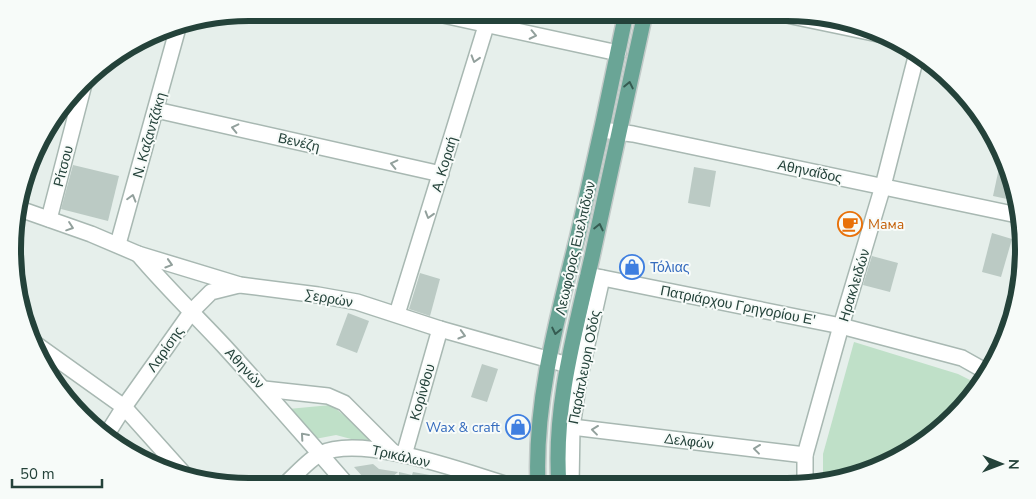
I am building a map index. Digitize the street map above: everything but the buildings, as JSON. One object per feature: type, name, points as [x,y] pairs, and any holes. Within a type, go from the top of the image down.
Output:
[{"type":"main road","name":"Λεωφόρος Ευελπίδων","points":[[538,478],[538,439],[550,359],[602,130],[624,21]]},
{"type":"main road","name":"Λεωφόρος Ευελπίδων","points":[[558,478],[557,438],[568,365],[595,277],[619,132],[642,21]]},
{"type":"street","name":"Α. Κοραή","points":[[397,314],[487,21]]},
{"type":"street","points":[[499,21],[618,53]]},
{"type":"street","name":"Ν. Καζαντζάκη","points":[[118,244],[177,33]]},
{"type":"street","name":"Ηρακλειδών","points":[[805,477],[805,454],[841,326],[884,186],[915,61]]},
{"type":"street","name":"Ρίτσου","points":[[49,219],[81,96]]},
{"type":"street","name":"Βενέζη","points":[[156,110],[441,174]]},
{"type":"street","name":"Αθηναΐδος","points":[[602,130],[633,134],[1012,214]]},
{"type":"street","points":[[25,211],[49,219]]},
{"type":"street","name":"Σερρών","points":[[49,219],[118,244],[138,254],[240,285],[357,302],[440,329],[568,365]]},
{"type":"street","name":"Αθηνών","points":[[138,254],[161,282],[192,311],[264,390],[341,478]]},
{"type":"street","name":"Πατριάρχου Γρηγορίου Ε'","points":[[595,277],[841,326],[962,358],[981,369]]},
{"type":"street","name":"Παράπλευρη Οδός","points":[[571,478],[572,427],[595,277]]},
{"type":"street","name":"Λαρίσης","points":[[110,430],[192,311],[211,292],[240,285]]},
{"type":"street","name":"Κορίνθου","points":[[398,453],[440,329]]},
{"type":"street","points":[[45,351],[124,407],[177,466]]},
{"type":"street","points":[[264,390],[336,398],[344,403],[398,453]]},
{"type":"street","name":"Δελφών","points":[[572,427],[805,454]]},
{"type":"street","name":"Τρικάλων","points":[[320,454],[336,449],[356,447],[398,453],[484,478]]},
{"type":"street","points":[[292,478],[320,454]]},
{"type":"green space","points":[[854,342],[958,374],[972,381],[958,400],[937,421],[901,447],[887,454],[860,466],[823,475],[823,454]]},
{"type":"green space","points":[[331,405],[385,448],[336,435],[315,439],[288,409]]},
{"type":"place","name":"Мама","points":[[850,224]]},
{"type":"place","name":"Τόλιας","points":[[632,267]]},
{"type":"place","name":"Wax & craft","points":[[518,427]]}]
